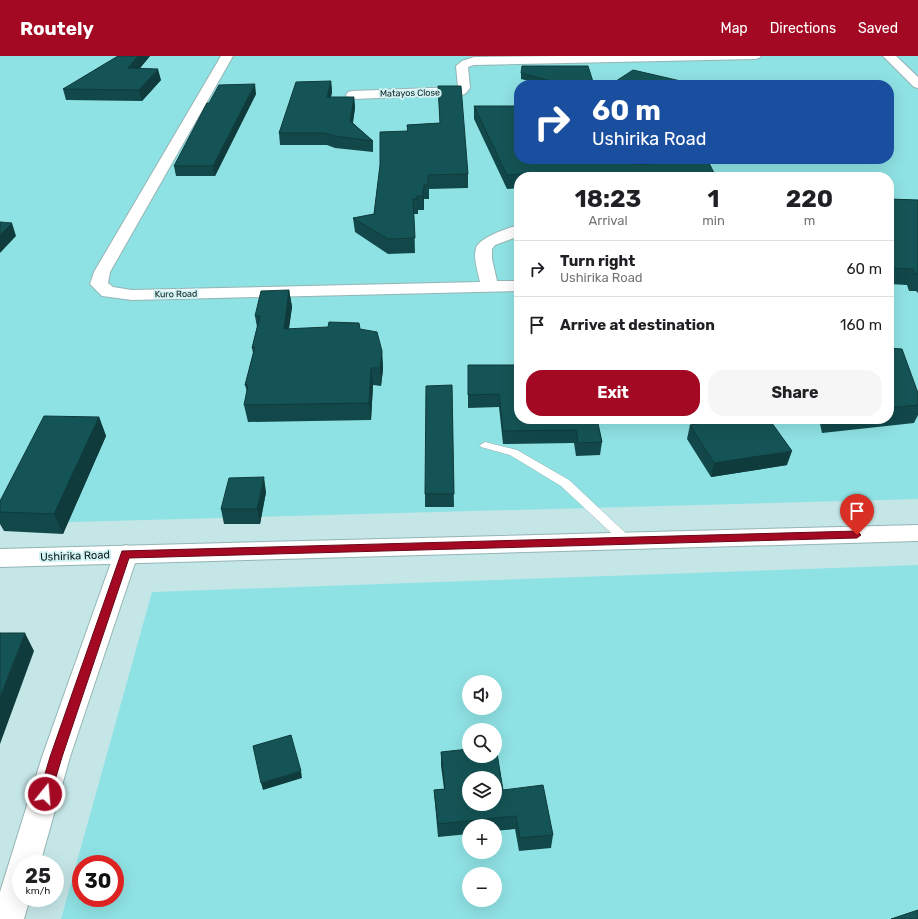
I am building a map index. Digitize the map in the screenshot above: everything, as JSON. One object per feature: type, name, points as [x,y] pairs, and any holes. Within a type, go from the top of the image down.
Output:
[{"type":"street","name":"Kuro Road","points":[[227,56],[102,272],[99,284],[108,292],[132,295],[514,286]]},
{"type":"street","name":"Matayos Close","points":[[352,94],[460,91],[464,88],[462,66],[466,63],[509,58],[755,56]]},
{"type":"street","points":[[889,56],[918,84]]},
{"type":"street","points":[[490,287],[484,259],[484,248],[490,242],[514,232]]},
{"type":"street","name":"Ushirika Road","points":[[0,558],[918,533]]},
{"type":"street","points":[[27,855],[56,757],[126,554]]},
{"type":"street","points":[[8,919],[12,905]]},
{"type":"lane","points":[[485,445],[514,452],[565,483],[626,541]]},
{"type":"shaded area","points":[[0,56],[918,56],[918,499],[0,524]]},
{"type":"shaded area","points":[[918,565],[918,919],[61,919],[72,879],[72,907],[124,907],[124,855],[79,855],[152,592]]},
{"type":"building","points":[[118,56],[138,56],[128,68],[158,69],[139,90],[63,89]]},
{"type":"building","points":[[522,66],[588,66],[592,80],[547,80],[521,73]]},
{"type":"building","points":[[633,70],[676,80],[618,80]]},
{"type":"building","points":[[331,81],[327,97],[354,97],[350,121],[373,141],[334,136],[325,133],[279,133],[296,82]]},
{"type":"building","points":[[255,84],[213,166],[174,166],[207,103],[209,103],[219,85]]},
{"type":"building","points":[[438,86],[461,86],[468,174],[428,175],[428,185],[424,185],[423,196],[417,196],[417,199],[413,199],[415,238],[388,239],[353,218],[374,214],[380,165],[380,132],[408,131],[407,125],[440,123]]},
{"type":"building","points":[[474,106],[514,106],[514,164],[710,164],[714,172],[514,172],[514,175],[507,175]]},
{"type":"building","points":[[894,199],[918,200],[918,274],[915,274],[913,269],[894,268]]},
{"type":"building","points":[[0,222],[12,223],[0,235]]},
{"type":"building","points":[[289,290],[284,329],[328,327],[329,322],[359,323],[360,329],[377,332],[382,351],[380,368],[371,368],[369,403],[244,405],[248,385],[245,385],[255,347],[252,348],[260,316],[255,316],[261,291]]},
{"type":"building","points":[[894,348],[902,349],[918,393],[918,405],[894,407]]},
{"type":"building","points":[[468,365],[514,365],[514,424],[598,424],[602,442],[578,443],[576,430],[503,431],[499,394],[468,395]]},
{"type":"building","points":[[452,385],[454,494],[425,494],[426,386]]},
{"type":"building","points":[[44,416],[99,417],[54,514],[0,512],[0,501]]},
{"type":"building","points":[[773,424],[792,451],[714,463],[690,425]]},
{"type":"building","points":[[264,477],[257,509],[221,509],[229,478]]},
{"type":"building","points":[[0,633],[25,633],[0,697]]},
{"type":"building","points":[[291,735],[301,771],[261,783],[253,746]]},
{"type":"building","points":[[462,750],[462,763],[499,763],[500,771],[462,771],[462,811],[502,811],[502,784],[503,790],[543,785],[553,835],[520,838],[516,816],[487,819],[462,819],[462,822],[438,824],[434,790],[445,789],[441,752]]},
{"type":"building","points":[[918,910],[918,919],[891,919]]},
{"type":"route","points":[[45,794],[56,757],[126,554],[857,535]]}]
